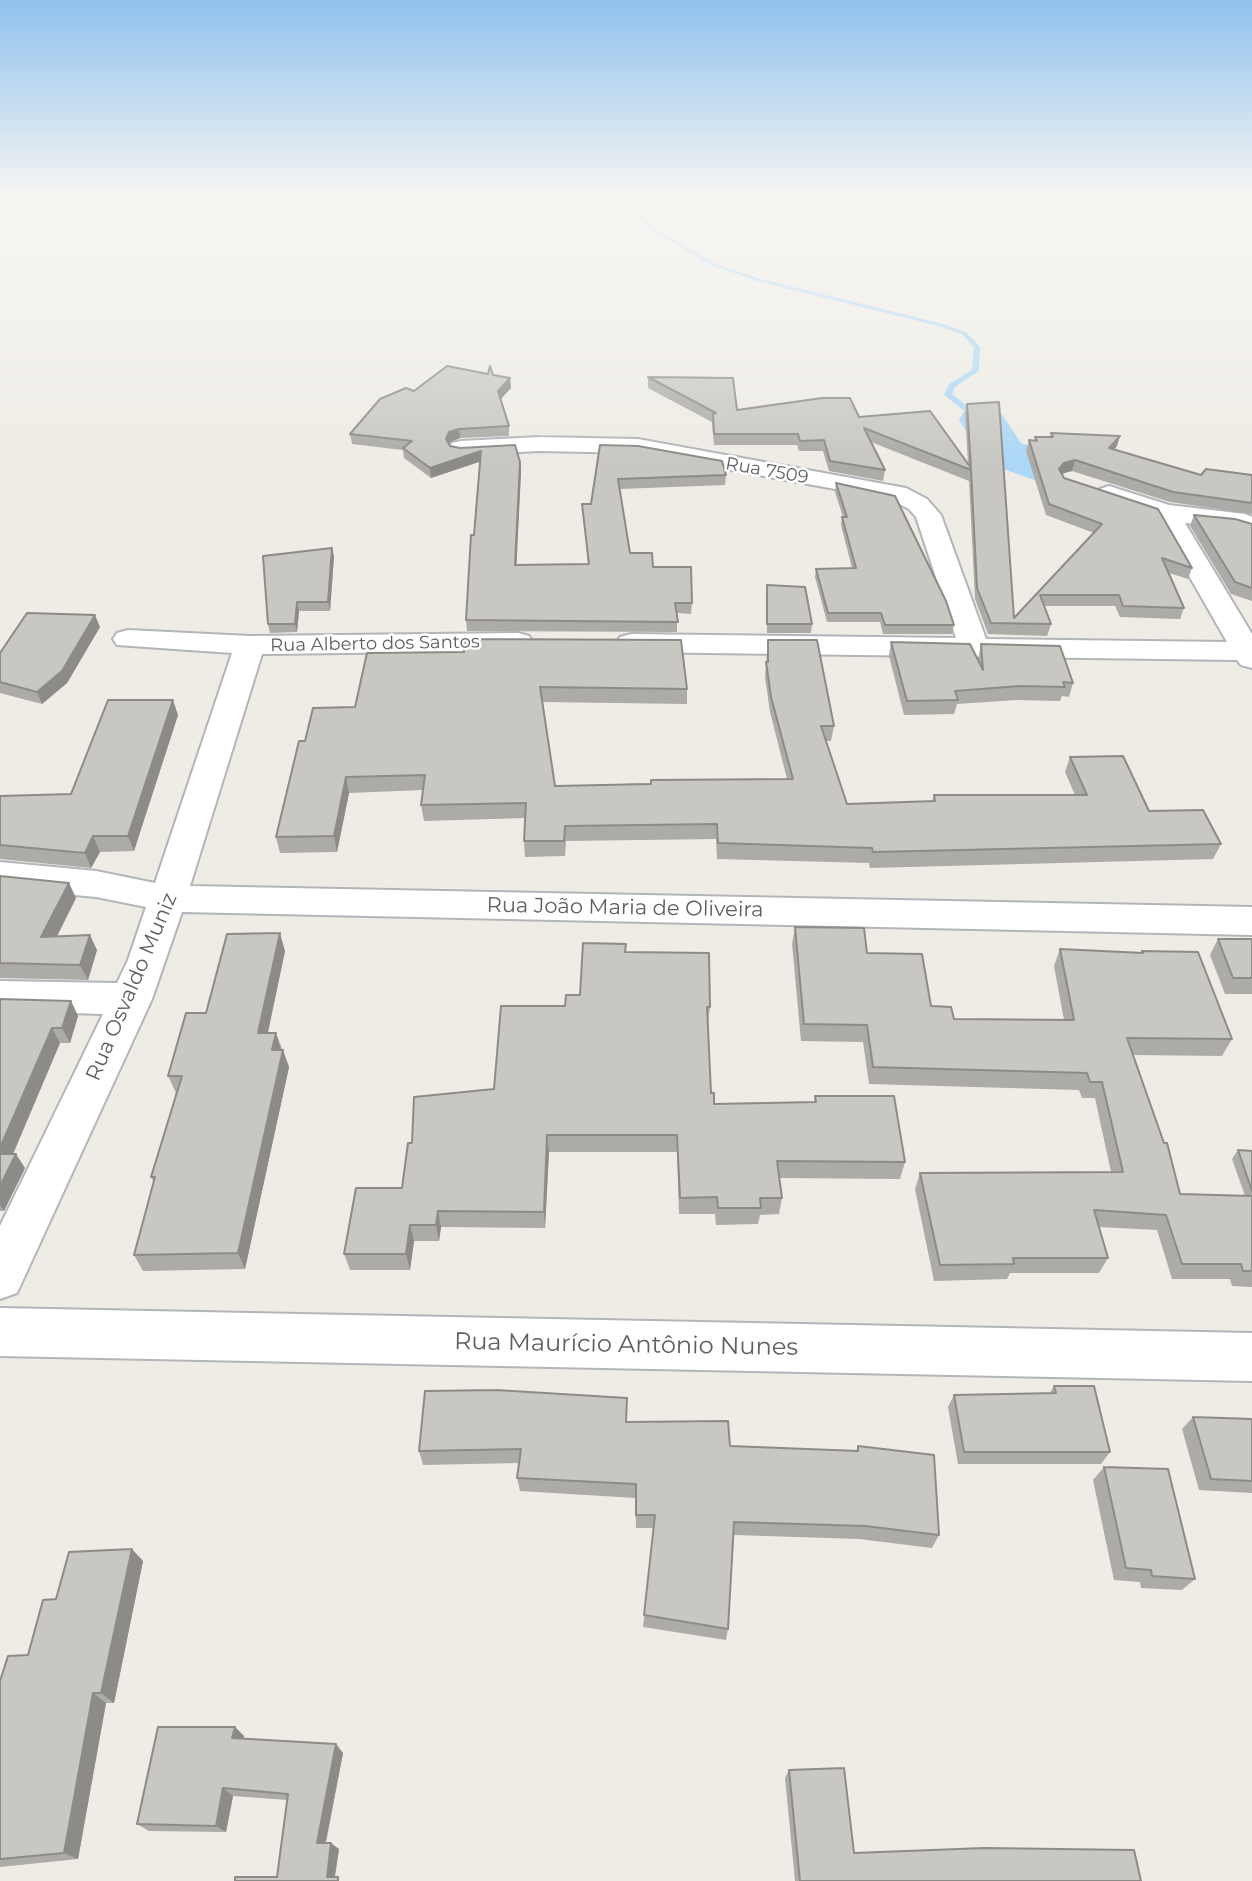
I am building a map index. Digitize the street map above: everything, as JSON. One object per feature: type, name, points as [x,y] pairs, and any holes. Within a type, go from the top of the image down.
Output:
[{"type":"street","name":"Rua 7509","points":[[461,448],[539,444],[650,447],[736,466],[897,494],[918,504],[928,516],[974,646]]},
{"type":"street","points":[[1083,485],[1166,513],[1236,520],[1252,527]]},
{"type":"street","points":[[1166,513],[1250,653]]},
{"type":"street","name":"Rua Alberto dos Santos","points":[[128,639],[250,645],[542,642]]},
{"type":"street","points":[[597,643],[974,646],[1250,653]]},
{"type":"street","name":"Rua Osvaldo Muniz","points":[[0,1278],[132,999],[170,899],[250,645]]},
{"type":"street","name":"Rua João Maria de Oliveira","points":[[0,876],[96,884],[170,899],[1252,921]]},
{"type":"street","points":[[0,996],[132,999]]},
{"type":"street","name":"Rua Maurício Antônio Nunes","points":[[0,1332],[1252,1357]]},
{"type":"building","points":[[447,366],[488,374],[490,366],[493,375],[510,378],[498,391],[509,426],[459,429],[449,432],[446,439],[450,446],[460,448],[515,445],[520,462],[515,565],[589,564],[582,504],[591,504],[600,445],[638,446],[722,461],[726,475],[618,479],[630,553],[652,553],[653,567],[691,567],[692,603],[675,603],[678,622],[466,620],[471,535],[474,535],[481,451],[430,468],[403,448],[412,441],[350,434],[380,399],[406,388],[414,391]]},
{"type":"building","points":[[648,377],[733,378],[737,410],[822,398],[850,398],[859,417],[930,411],[971,468],[967,404],[999,402],[1014,618],[1102,524],[1049,504],[1029,440],[1037,441],[1035,437],[1053,437],[1051,433],[1120,436],[1109,448],[1201,475],[1206,469],[1252,475],[1252,503],[1173,492],[1075,460],[1064,463],[1059,469],[1064,478],[1158,509],[1192,568],[1162,558],[1184,608],[1123,606],[1119,595],[1040,595],[1051,624],[991,623],[977,588],[971,470],[864,428],[885,470],[830,461],[824,440],[800,441],[798,434],[714,434],[713,414],[716,413]]},
{"type":"building","points":[[836,483],[895,496],[946,601],[954,625],[885,625],[881,613],[828,613],[816,569],[856,568],[842,517],[847,517]]},
{"type":"building","points":[[1194,515],[1235,519],[1252,524],[1252,588],[1235,582]]},
{"type":"building","points":[[332,548],[328,602],[297,602],[295,624],[268,624],[263,556]]},
{"type":"building","points":[[767,585],[805,587],[812,624],[767,624]]},
{"type":"building","points":[[27,613],[95,615],[62,671],[37,692],[0,682],[0,653]]},
{"type":"building","points":[[465,639],[681,640],[687,689],[540,687],[555,786],[651,784],[651,780],[793,779],[771,697],[766,662],[768,640],[817,640],[834,726],[821,726],[847,804],[935,801],[934,795],[1087,795],[1070,757],[1123,756],[1149,811],[1203,810],[1221,844],[873,852],[872,848],[718,843],[717,824],[565,826],[564,841],[524,841],[526,803],[421,805],[425,775],[346,777],[334,836],[276,837],[299,741],[305,741],[313,708],[355,707],[367,653],[464,652]]},
{"type":"building","points":[[891,642],[970,644],[983,670],[981,644],[1060,646],[1073,683],[1063,682],[1065,687],[1020,686],[955,691],[958,700],[907,701]]},
{"type":"building","points":[[108,700],[173,700],[128,836],[93,836],[85,853],[0,845],[0,796],[71,794]]},
{"type":"building","points":[[0,876],[69,883],[41,937],[90,935],[80,965],[0,963]]},
{"type":"building","points":[[795,927],[864,928],[867,953],[922,954],[931,1006],[951,1007],[954,1019],[1074,1020],[1060,949],[1143,953],[1142,951],[1198,952],[1232,1039],[1127,1038],[1164,1143],[1167,1143],[1180,1194],[1252,1196],[1252,1271],[1243,1271],[1241,1264],[1182,1264],[1166,1215],[1094,1210],[1108,1258],[1013,1258],[1014,1264],[940,1265],[920,1173],[1123,1172],[1102,1082],[1090,1082],[1087,1073],[873,1067],[867,1025],[804,1024]]},
{"type":"building","points":[[280,933],[258,1033],[276,1033],[272,1050],[283,1050],[238,1253],[134,1255],[155,1177],[151,1177],[182,1076],[168,1076],[186,1013],[206,1013],[227,934]]},
{"type":"building","points":[[1218,939],[1252,939],[1252,978],[1233,978]]},
{"type":"building","points":[[583,943],[626,944],[625,952],[709,953],[710,1007],[707,1007],[711,1093],[714,1093],[714,1104],[816,1102],[815,1096],[894,1096],[905,1162],[777,1161],[782,1198],[760,1198],[761,1208],[718,1208],[717,1197],[680,1198],[677,1135],[547,1135],[544,1212],[438,1211],[436,1225],[410,1225],[406,1254],[344,1254],[356,1188],[402,1188],[408,1143],[412,1143],[414,1097],[494,1089],[501,1006],[565,1006],[566,995],[580,995]]},
{"type":"building","points":[[0,999],[71,1001],[62,1028],[52,1028],[0,1148]]},
{"type":"building","points":[[1238,1150],[1252,1151],[1252,1191]]},
{"type":"building","points":[[0,1154],[16,1154],[0,1186]]},
{"type":"building","points":[[1054,1386],[1094,1386],[1110,1452],[964,1452],[954,1395],[1056,1393]]},
{"type":"building","points":[[496,1390],[627,1398],[626,1422],[728,1421],[730,1446],[858,1451],[858,1446],[934,1455],[939,1535],[865,1526],[734,1522],[728,1629],[644,1615],[655,1515],[636,1515],[636,1484],[517,1478],[521,1449],[419,1451],[425,1391]]},
{"type":"building","points":[[1193,1417],[1252,1419],[1252,1481],[1211,1479]]},
{"type":"building","points":[[1104,1467],[1168,1469],[1195,1579],[1152,1576],[1151,1570],[1126,1568]]},
{"type":"building","points":[[132,1549],[101,1693],[93,1693],[64,1853],[0,1859],[0,1681],[8,1656],[28,1655],[43,1600],[56,1599],[69,1552]]},
{"type":"building","points":[[158,1727],[235,1727],[232,1738],[336,1744],[317,1843],[331,1843],[327,1877],[338,1877],[338,1881],[235,1881],[235,1877],[277,1877],[288,1794],[223,1788],[216,1826],[137,1824]]},
{"type":"building","points":[[844,1768],[854,1853],[984,1848],[1134,1850],[1141,1881],[800,1881],[789,1770]]},
{"type":"waterway","points":[[782,286],[964,333],[977,347],[975,371],[952,386],[948,395],[980,419]]},
{"type":"waterway","points":[[982,420],[1004,453],[1043,468]]}]
